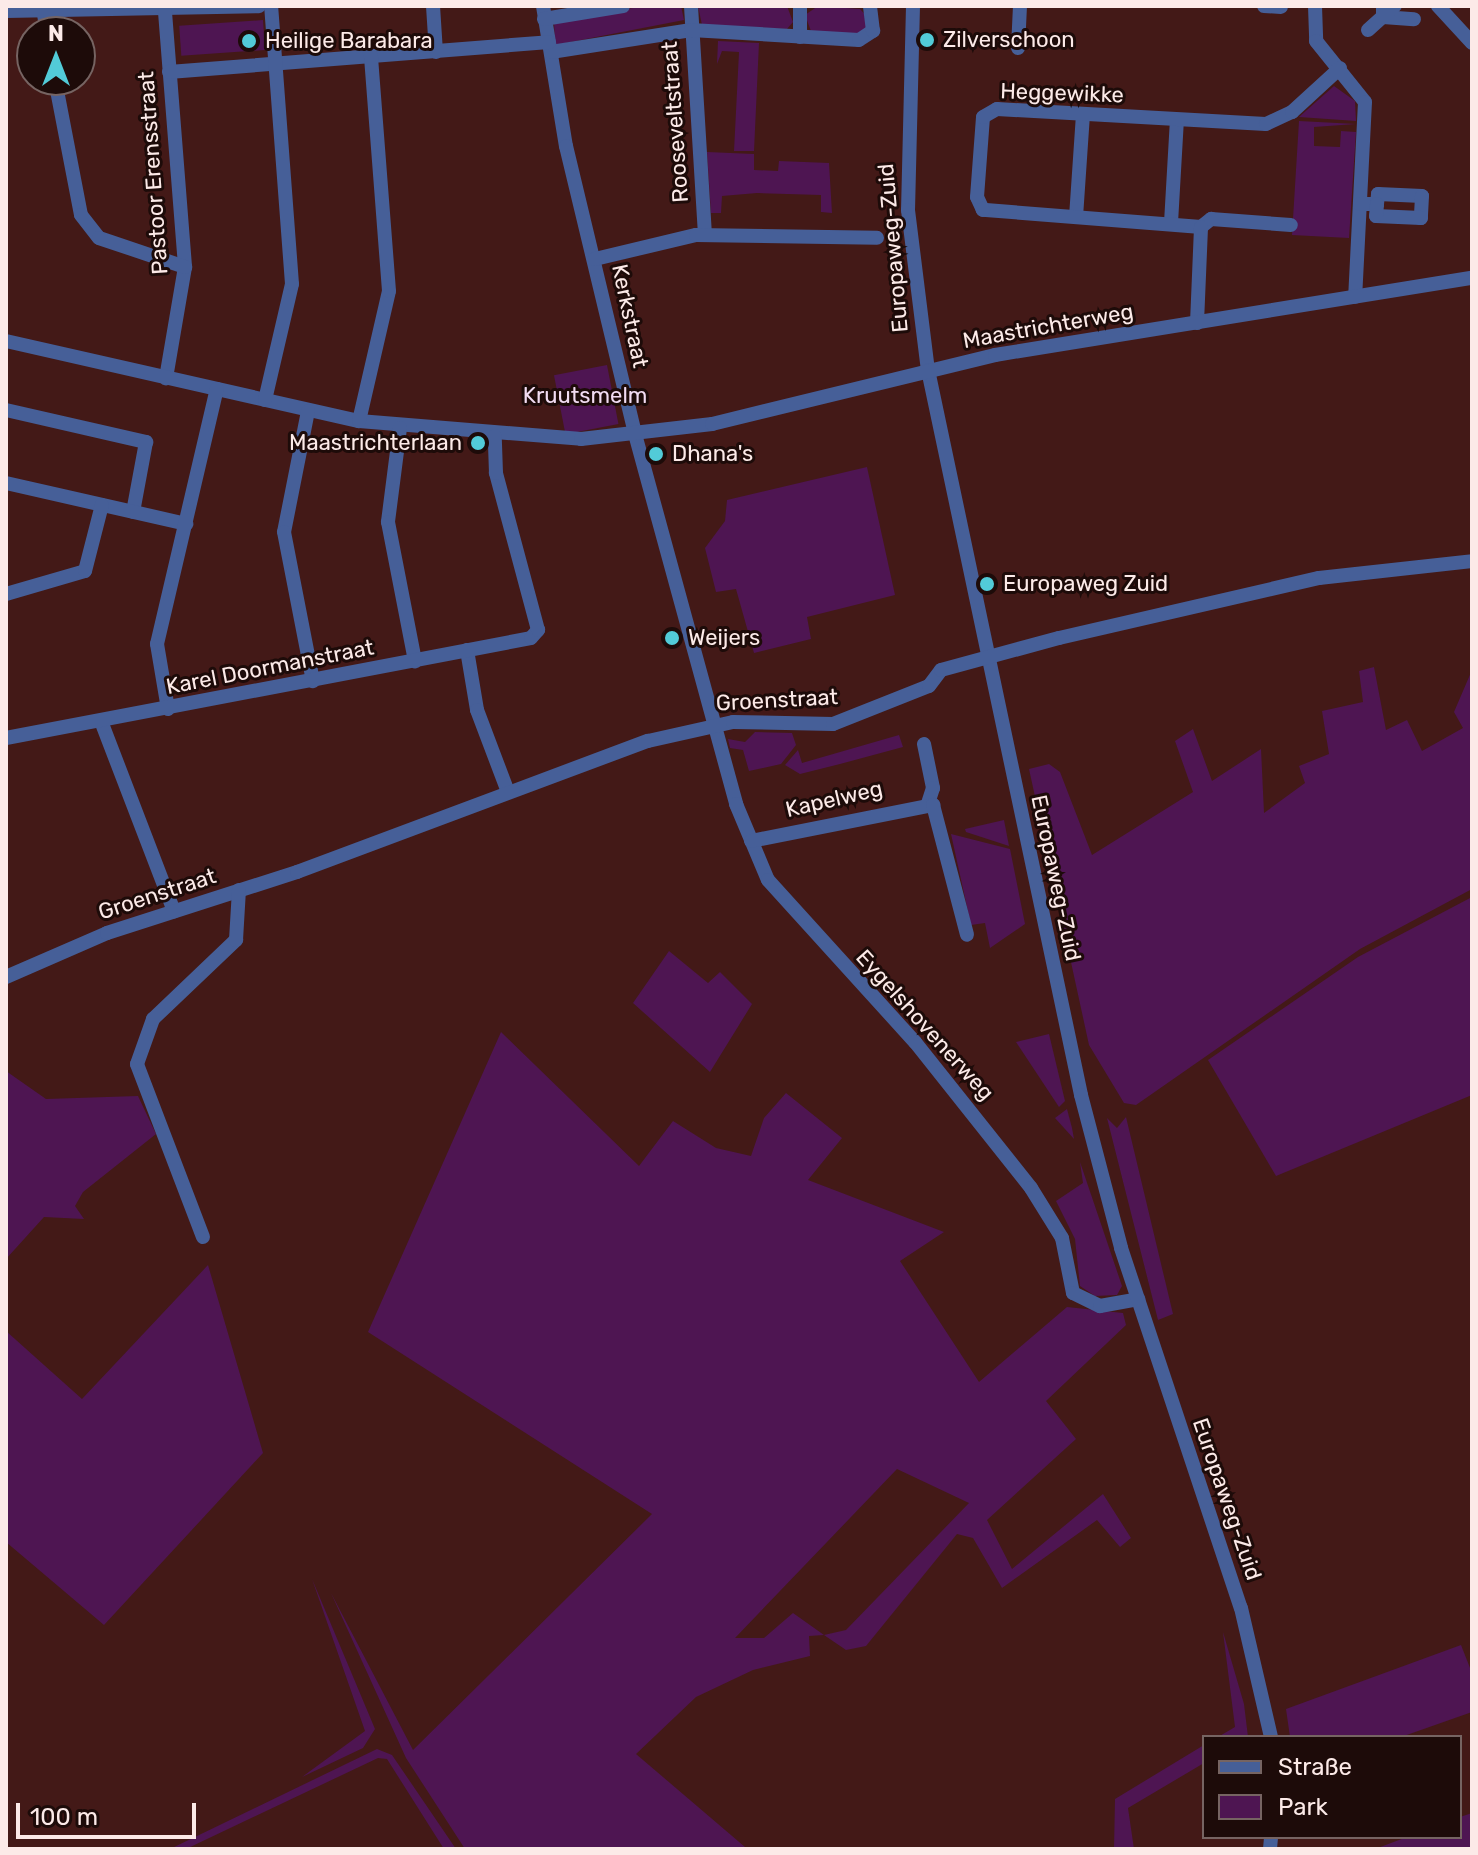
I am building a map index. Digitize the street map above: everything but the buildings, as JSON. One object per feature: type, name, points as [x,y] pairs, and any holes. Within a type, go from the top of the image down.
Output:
[{"type":"street","points":[[6,11],[43,8],[165,12],[259,6]]},
{"type":"street","points":[[265,400],[292,288],[271,6]]},
{"type":"street","points":[[433,6],[436,52]]},
{"type":"street","points":[[544,12],[623,6]]},
{"type":"street","name":"Rooseveltstraat","points":[[691,6],[705,235]]},
{"type":"street","points":[[800,6],[800,37]]},
{"type":"street","points":[[169,72],[371,56],[550,47],[691,30],[865,39],[875,23],[870,6]]},
{"type":"street","name":"Europaweg-Zuid","points":[[913,6],[908,210],[928,370],[1081,1095],[1138,1299],[1241,1608],[1271,1735]]},
{"type":"street","points":[[1018,48],[1020,6]]},
{"type":"street","points":[[1264,6],[1281,7]]},
{"type":"street","points":[[1315,6],[1314,37],[1365,102],[1355,297]]},
{"type":"street","points":[[1438,6],[1472,43]]},
{"type":"street","points":[[43,8],[44,16]]},
{"type":"street","points":[[1368,30],[1391,11],[1414,19]]},
{"type":"street","name":"Pastoor Erensstraat","points":[[165,12],[185,267],[166,378]]},
{"type":"street","name":"Kerkstraat","points":[[544,12],[635,434],[714,724]]},
{"type":"street","points":[[359,421],[389,291],[371,56]]},
{"type":"street","name":"Heggewikke","points":[[1291,225],[1211,219],[1201,227],[979,206],[981,122],[997,109],[1177,120],[1275,121],[1340,68]]},
{"type":"street","points":[[58,96],[81,215],[99,238],[185,267]]},
{"type":"street","points":[[1076,217],[1083,115]]},
{"type":"street","points":[[1171,223],[1177,120]]},
{"type":"street","points":[[1360,204],[1377,204]]},
{"type":"street","points":[[1197,323],[1201,227]]},
{"type":"street","points":[[595,259],[705,235],[877,238]]},
{"type":"street","name":"Maastrichterweg","points":[[635,434],[712,424],[928,370],[1472,278]]},
{"type":"street","points":[[6,341],[308,411],[400,428],[495,436],[635,434]]},
{"type":"street","points":[[168,709],[157,644],[217,389]]},
{"type":"street","points":[[6,410],[146,442],[133,512]]},
{"type":"street","points":[[308,411],[284,538],[313,681]]},
{"type":"street","points":[[400,428],[388,522],[415,661]]},
{"type":"street","name":"Karel Doormanstraat","points":[[6,738],[415,661],[538,630],[496,473],[495,436]]},
{"type":"street","points":[[6,483],[186,524]]},
{"type":"street","points":[[6,594],[85,571],[102,505]]},
{"type":"street","name":"Groenstraat","points":[[6,977],[174,911],[508,792],[714,724],[833,724],[929,686],[941,670],[988,658],[1296,582],[1472,561]]},
{"type":"street","points":[[467,650],[477,710],[508,792]]},
{"type":"street","points":[[101,721],[174,911]]},
{"type":"street","name":"Eygelshovenerweg","points":[[714,724],[751,841],[783,903],[915,1042],[1037,1196],[1062,1238],[1073,1293],[1100,1306],[1138,1299]]},
{"type":"street","points":[[924,744],[933,788],[928,803],[941,817],[967,935]]},
{"type":"street","name":"Kapelweg","points":[[751,841],[928,803]]},
{"type":"street","points":[[203,1237],[141,1084],[138,1055],[153,1019],[236,940],[239,890]]},
{"type":"green space","points":[[645,6],[681,6],[684,20],[555,45],[554,21]]},
{"type":"green space","points":[[698,6],[787,6],[793,22],[787,29],[702,25]]},
{"type":"green space","points":[[818,6],[860,9],[871,21],[860,35],[811,31],[805,15]]},
{"type":"green space","points":[[263,20],[265,50],[181,56],[179,26]]},
{"type":"green space","points":[[718,41],[759,43],[754,151],[734,151],[739,52],[722,51],[717,64]]},
{"type":"green space","points":[[1334,86],[1355,101],[1356,121],[1299,117]]},
{"type":"green space","points":[[1299,121],[1356,124],[1314,127],[1314,146],[1340,147],[1341,131],[1356,132],[1349,238],[1292,235]]},
{"type":"green space","points":[[707,152],[754,154],[754,170],[778,171],[779,161],[829,163],[832,213],[821,212],[821,195],[757,193],[722,196],[721,213],[711,213]]},
{"type":"green space","name":"Kruutsmelm","points":[[607,365],[618,424],[565,434],[554,375]]},
{"type":"green space","points":[[867,467],[895,595],[807,617],[811,639],[754,653],[736,589],[716,592],[705,548],[725,521],[727,500]]},
{"type":"green space","points":[[1374,667],[1386,730],[1407,720],[1422,751],[1463,728],[1454,712],[1472,670],[1472,889],[1360,949],[1136,1105],[1124,1103],[1089,1045],[1029,769],[1049,764],[1060,772],[1092,855],[1193,792],[1175,741],[1193,729],[1212,781],[1261,749],[1264,813],[1305,783],[1299,766],[1329,754],[1322,711],[1363,702],[1359,671]]},
{"type":"green space","points":[[755,732],[792,733],[796,745],[781,764],[749,771],[743,750],[730,748],[728,739],[745,742]]},
{"type":"green space","points":[[899,735],[903,747],[840,764],[800,774],[785,765],[798,750],[802,763]]},
{"type":"green space","points":[[1004,820],[1009,846],[966,832],[965,829]]},
{"type":"green space","points":[[951,834],[1010,849],[1025,924],[990,948],[985,923],[971,925]]},
{"type":"green space","points":[[1472,897],[1472,1095],[1276,1176],[1208,1060],[1358,957]]},
{"type":"green space","points":[[669,951],[708,983],[720,972],[752,1004],[710,1072],[633,1003]]},
{"type":"green space","points":[[501,1032],[639,1166],[673,1121],[716,1148],[751,1156],[764,1118],[786,1093],[842,1138],[808,1180],[944,1232],[900,1261],[979,1382],[1067,1307],[1123,1313],[1126,1325],[1046,1401],[1076,1439],[987,1520],[1012,1569],[1103,1494],[1131,1538],[1120,1547],[1097,1520],[1002,1588],[973,1538],[957,1534],[866,1646],[846,1650],[824,1635],[809,1636],[810,1656],[753,1670],[696,1697],[636,1754],[745,1847],[775,1849],[465,1849],[406,1758],[331,1593],[413,1750],[652,1514],[368,1332]],"holes":[[[897,1469],[969,1503],[846,1630],[824,1635],[793,1613],[764,1638],[735,1638]]]},
{"type":"green space","points":[[1049,1034],[1065,1101],[1059,1107],[1016,1042]]},
{"type":"green space","points":[[6,1071],[46,1099],[138,1096],[156,1134],[83,1192],[75,1206],[84,1219],[44,1217],[6,1259]]},
{"type":"green space","points":[[1067,1109],[1072,1128],[1074,1139],[1055,1118]]},
{"type":"green space","points":[[1126,1117],[1173,1314],[1158,1320],[1107,1118],[1117,1128]]},
{"type":"green space","points":[[1080,1162],[1122,1286],[1117,1295],[1095,1296],[1080,1286],[1075,1239],[1056,1201],[1083,1183]]},
{"type":"green space","points":[[208,1265],[263,1453],[104,1625],[6,1542],[6,1331],[82,1399]]},
{"type":"green space","points":[[312,1579],[375,1729],[363,1748],[302,1777],[365,1731]]},
{"type":"green space","points":[[1223,1632],[1244,1704],[1248,1735],[1221,1735],[1235,1727]]},
{"type":"green space","points":[[1461,1645],[1472,1673],[1472,1712],[1407,1735],[1290,1735],[1286,1709]]},
{"type":"green space","points":[[1202,1746],[1202,1764],[1128,1808],[1134,1849],[1114,1849],[1115,1799]]},
{"type":"green space","points":[[377,1749],[392,1755],[456,1849],[444,1849],[387,1759],[378,1758],[186,1849],[170,1849]]},
{"type":"green space","points":[[1472,1813],[1472,1849],[1375,1849],[1402,1839],[1462,1839],[1462,1816]]},
{"type":"place","name":"Zilverschoon","points":[[927,40]]},
{"type":"place","name":"Heilige Barabara","points":[[249,41]]},
{"type":"place","name":"Maastrichterlaan","points":[[478,443]]},
{"type":"place","name":"Dhana's","points":[[656,454]]},
{"type":"place","name":"Europaweg Zuid","points":[[987,584]]},
{"type":"place","name":"Weijers","points":[[672,638]]}]
